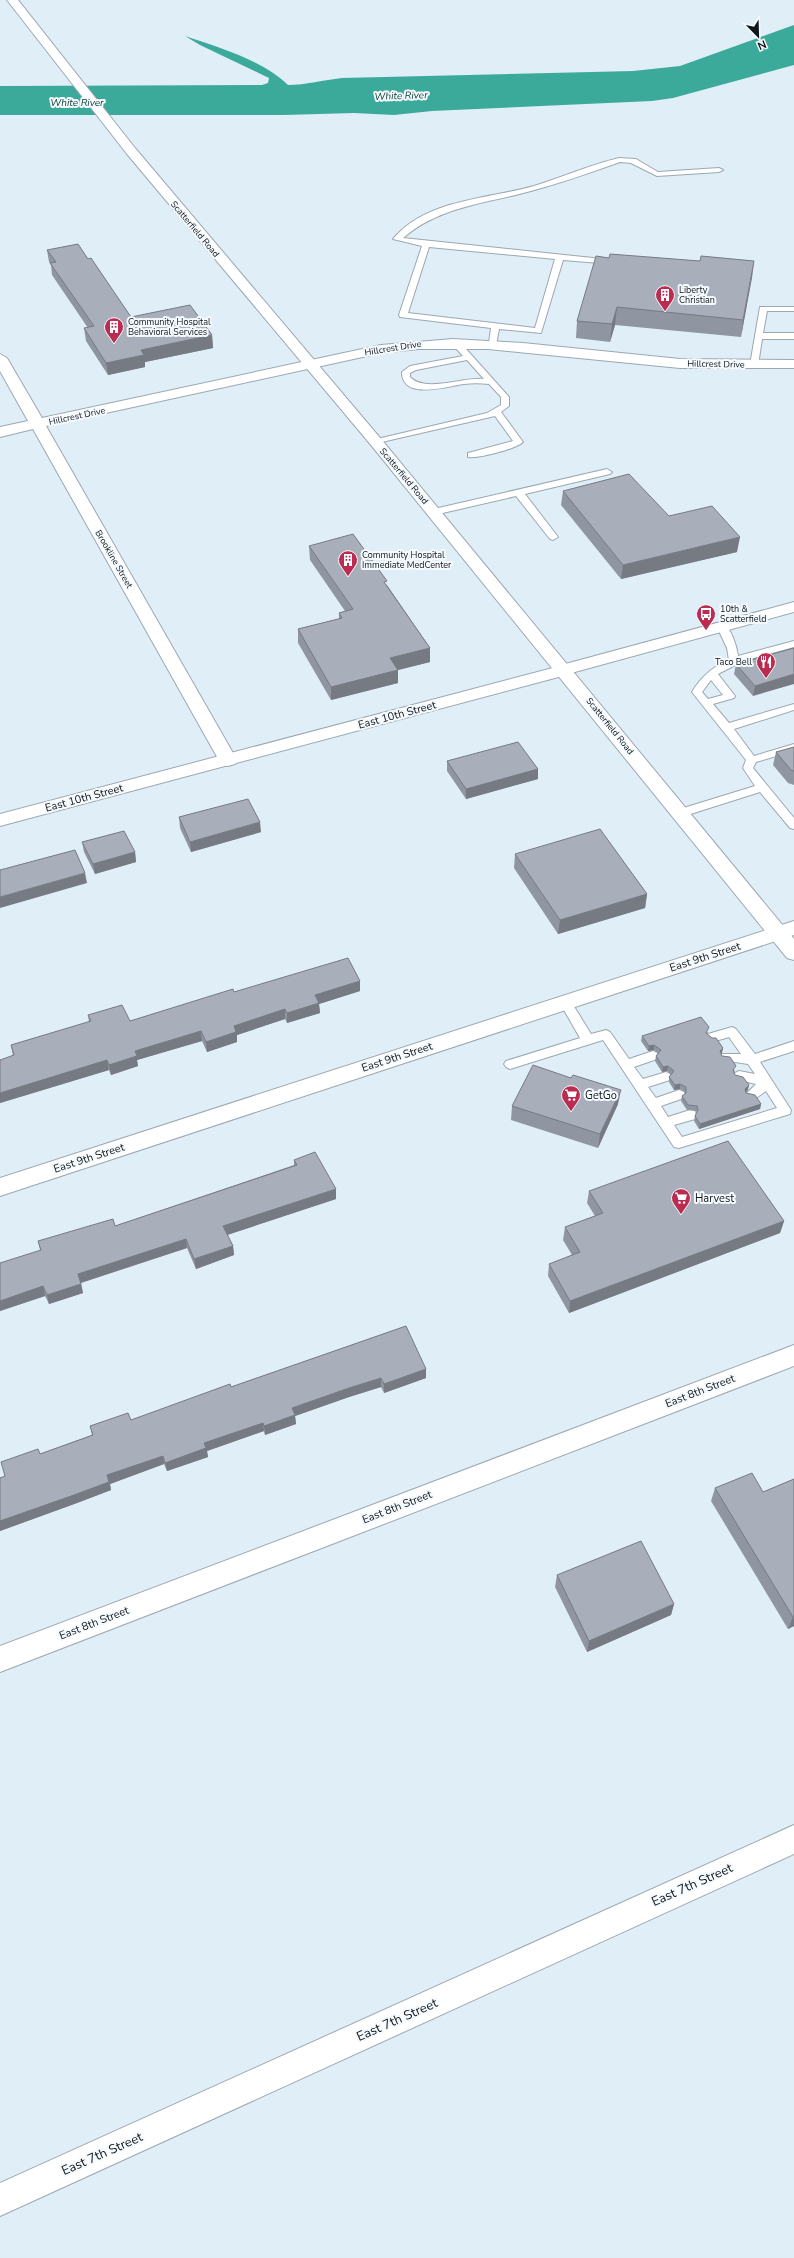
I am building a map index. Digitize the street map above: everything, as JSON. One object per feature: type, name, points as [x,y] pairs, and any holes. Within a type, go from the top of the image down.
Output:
[{"type":"street","name":"Scatterfield Road","points":[[12,0],[131,152],[376,442],[681,813],[786,931],[794,953]]},
{"type":"street","name":"Hillcrest Drive","points":[[0,432],[396,346],[455,342],[493,343],[664,362],[754,365],[794,364]]},
{"type":"street","name":"Brookline Street","points":[[0,358],[228,760]]},
{"type":"street","name":"East 10th Street","points":[[0,820],[564,670],[794,607]]},
{"type":"street","name":"East 9th Street","points":[[0,1186],[786,931]]},
{"type":"street","name":"East 8th Street","points":[[0,1659],[794,1355]]},
{"type":"street","name":"East 7th Street","points":[[0,2200],[794,1839]]},
{"type":"lane","points":[[623,263],[426,244],[397,239],[410,226],[438,210],[524,191],[619,160],[633,161],[657,174],[719,170]]},
{"type":"lane","points":[[426,244],[403,314],[538,332],[560,257]]},
{"type":"lane","points":[[754,365],[764,309],[794,309]]},
{"type":"lane","points":[[493,343],[495,326]]},
{"type":"lane","points":[[759,336],[794,336]]},
{"type":"lane","points":[[376,442],[497,413],[505,406],[506,402],[455,342]]},
{"type":"lane","points":[[468,357],[413,368],[406,372],[406,378],[413,385],[423,388],[465,381],[490,382]]},
{"type":"lane","points":[[471,454],[510,446],[518,442],[517,438],[497,413]]},
{"type":"lane","points":[[434,512],[607,472]]},
{"type":"lane","points":[[519,493],[553,537]]},
{"type":"lane","points":[[722,626],[732,648],[734,660]]},
{"type":"lane","points":[[752,760],[727,727],[697,692],[701,682],[734,660],[794,644]]},
{"type":"lane","points":[[706,703],[730,696],[712,674]]},
{"type":"lane","points":[[727,727],[794,707]]},
{"type":"lane","points":[[794,748],[752,760],[748,768],[762,788],[794,825]]},
{"type":"lane","points":[[681,813],[762,788]]},
{"type":"lane","points":[[566,1003],[588,1040]]},
{"type":"lane","points":[[510,1064],[606,1035],[679,1143],[785,1110],[768,1082],[732,1032],[712,1037]]},
{"type":"lane","points":[[726,1057],[752,1060],[794,1046]]},
{"type":"lane","points":[[626,1065],[653,1056]]},
{"type":"lane","points":[[739,1076],[768,1082]]},
{"type":"lane","points":[[640,1085],[666,1077]]},
{"type":"lane","points":[[751,1095],[768,1082]]},
{"type":"lane","points":[[653,1104],[679,1095]]},
{"type":"lane","points":[[665,1123],[690,1115]]},
{"type":"water","name":"White River","points":[[794,25],[794,65],[673,98],[652,101],[432,111],[394,115],[354,113],[284,115],[0,115],[0,86],[262,85],[268,83],[269,78],[200,45],[185,36],[253,61],[278,76],[288,85],[342,78],[633,71],[680,66]]},
{"type":"building","points":[[78,244],[88,259],[91,258],[131,317],[190,305],[212,335],[141,350],[144,355],[106,363],[84,328],[94,326],[50,263],[56,262],[47,250]]},
{"type":"building","name":"Liberty Christian","points":[[610,254],[700,261],[701,256],[754,261],[743,320],[617,307],[612,324],[577,321],[596,256],[609,258]]},
{"type":"building","points":[[629,474],[669,516],[712,506],[740,537],[623,565],[563,491]]},
{"type":"building","points":[[353,534],[387,581],[384,582],[430,648],[390,658],[398,670],[331,687],[298,629],[342,618],[339,613],[353,609],[309,546]]},
{"type":"building","points":[[794,648],[794,674],[755,686],[736,664]]},
{"type":"building","points":[[518,742],[538,769],[466,789],[447,761]]},
{"type":"building","points":[[794,747],[794,771],[791,770],[776,752]]},
{"type":"building","points":[[248,799],[260,822],[190,842],[179,817]]},
{"type":"building","points":[[600,829],[647,894],[560,920],[515,854]]},
{"type":"building","points":[[124,831],[135,852],[93,864],[82,842]]},
{"type":"building","points":[[75,850],[85,873],[0,897],[0,870]]},
{"type":"building","points":[[348,958],[360,981],[315,995],[319,1003],[287,1013],[285,1009],[234,1026],[236,1032],[206,1042],[201,1031],[135,1051],[137,1056],[109,1065],[107,1060],[0,1093],[0,1060],[14,1055],[11,1045],[91,1021],[88,1015],[122,1005],[130,1021],[233,989],[234,992]]},
{"type":"building","points":[[701,1017],[709,1027],[706,1033],[712,1038],[716,1038],[723,1048],[720,1051],[722,1056],[730,1057],[736,1066],[733,1070],[735,1075],[743,1077],[749,1085],[745,1089],[746,1093],[755,1095],[761,1104],[700,1124],[695,1116],[698,1110],[697,1106],[688,1105],[682,1096],[686,1093],[686,1087],[680,1084],[675,1085],[669,1077],[674,1071],[668,1066],[663,1067],[656,1056],[661,1050],[654,1045],[649,1046],[642,1036]]},
{"type":"building","points":[[533,1065],[571,1078],[573,1075],[621,1090],[600,1134],[512,1106]]},
{"type":"building","name":"Harvest","points":[[728,1141],[784,1221],[570,1301],[549,1264],[580,1252],[565,1227],[603,1213],[589,1191]]},
{"type":"building","points":[[315,1152],[336,1189],[223,1226],[233,1246],[194,1259],[186,1239],[78,1274],[81,1284],[47,1295],[43,1286],[0,1301],[0,1263],[41,1250],[38,1241],[113,1219],[115,1226],[297,1165],[294,1160]]},
{"type":"building","points":[[406,1326],[426,1369],[384,1384],[381,1378],[292,1408],[295,1415],[264,1426],[263,1423],[204,1443],[206,1448],[165,1463],[163,1456],[107,1475],[109,1482],[0,1521],[0,1478],[5,1476],[1,1462],[38,1449],[40,1454],[93,1435],[90,1426],[128,1413],[131,1420],[230,1384],[231,1387]]},
{"type":"building","points":[[752,1473],[763,1492],[794,1479],[794,1617],[715,1488]]},
{"type":"building","points":[[641,1541],[674,1604],[589,1641],[557,1575]]},
{"type":"place","name":"Liberty Christian","points":[[665,312]]},
{"type":"place","name":"Community Hospital Behavioral Services","points":[[114,344]]},
{"type":"place","name":"Community Hospital Immediate MedCenter","points":[[348,577]]},
{"type":"place","name":"10th & Scatterfield","points":[[706,631]]},
{"type":"place","name":"Taco Bell","points":[[766,679]]},
{"type":"place","name":"GetGo","points":[[571,1112]]},
{"type":"place","name":"Harvest","points":[[681,1215]]}]
